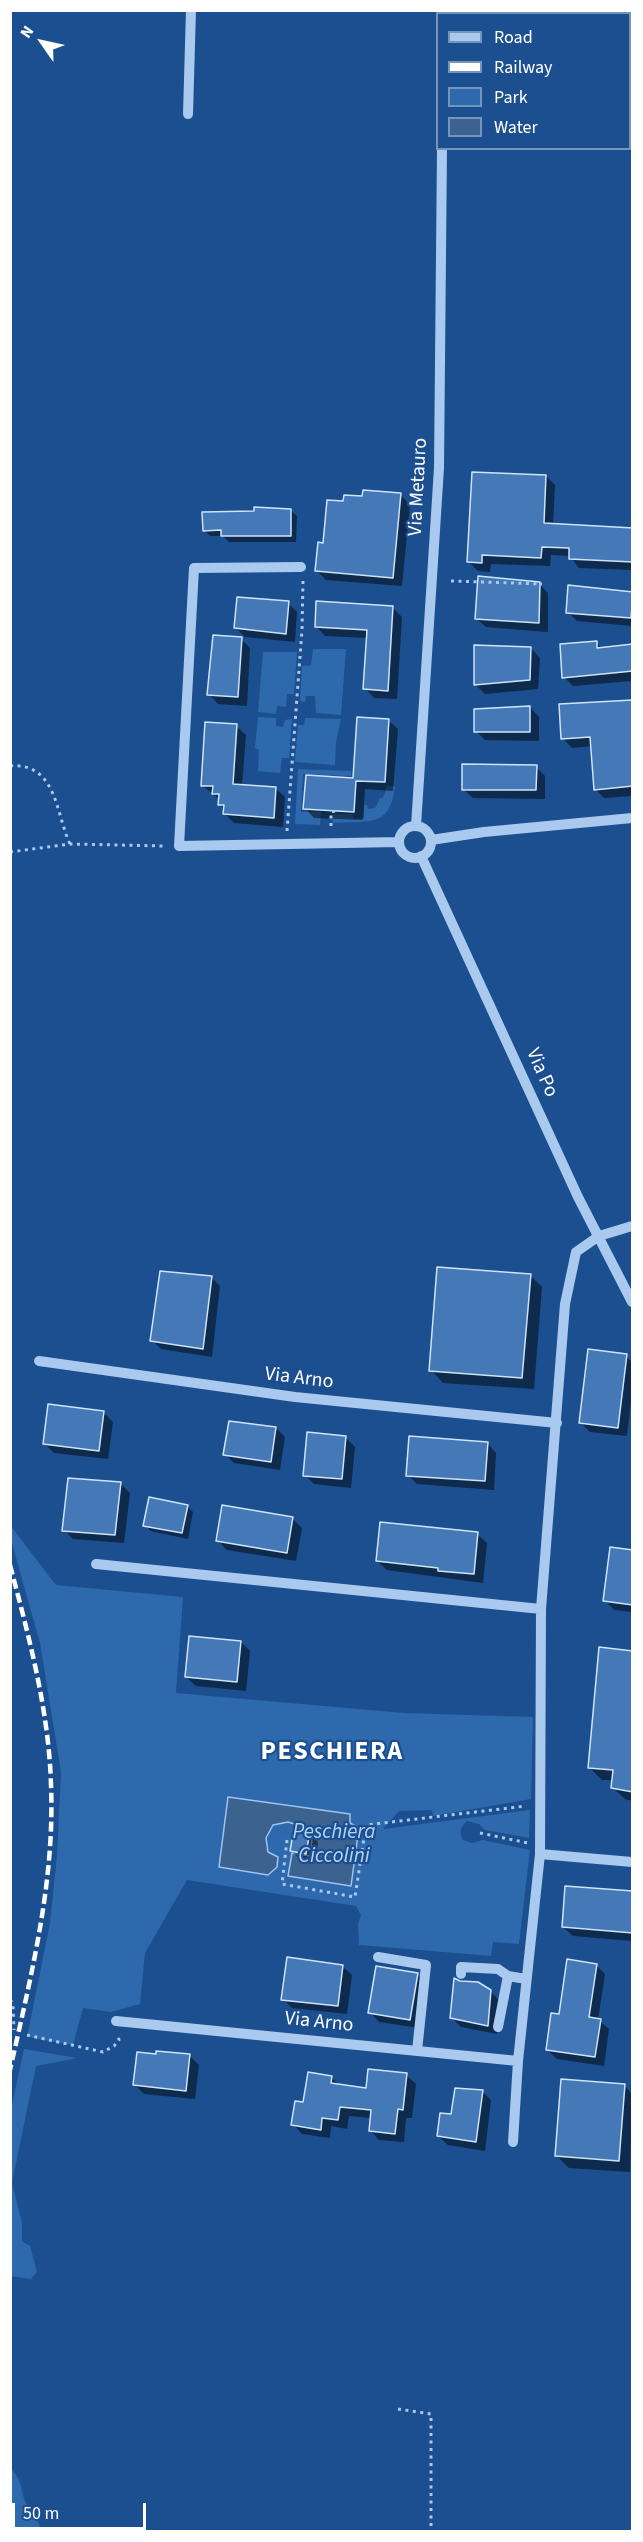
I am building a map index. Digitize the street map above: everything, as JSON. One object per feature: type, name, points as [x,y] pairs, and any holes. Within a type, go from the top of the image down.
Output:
[{"type":"street","points":[[188,114],[191,10]]},
{"type":"street","name":"Via Metauro","points":[[416,826],[439,468],[442,150]]},
{"type":"street","points":[[302,567],[194,568],[179,846],[399,843]]},
{"type":"street","points":[[431,840],[484,832],[633,818]]},
{"type":"street","points":[[416,826],[426,830],[431,840],[429,850],[416,858],[406,856],[399,843],[406,828],[416,826]]},
{"type":"street","name":"Via Po","points":[[422,856],[578,1197],[633,1302]]},
{"type":"street","points":[[513,2142],[518,2061],[540,1850],[541,1609],[565,1304],[576,1252],[599,1236],[633,1226]]},
{"type":"street","name":"Via Arno","points":[[39,1360],[295,1397],[556,1423]]},
{"type":"street","points":[[96,1564],[541,1609]]},
{"type":"street","points":[[540,1850],[633,1862]]},
{"type":"street","points":[[378,1957],[426,1965],[417,2051]]},
{"type":"street","points":[[461,1974],[461,1967],[498,1970],[508,1976],[526,1979]]},
{"type":"street","points":[[498,2027],[508,1976]]},
{"type":"street","name":"Via Arno","points":[[116,2021],[518,2061]]},
{"type":"path","points":[[286,845],[304,599],[302,567]]},
{"type":"path","points":[[451,581],[508,585],[542,584]]},
{"type":"path","points":[[10,766],[27,768],[41,775],[52,788],[63,829],[70,844]]},
{"type":"path","points":[[331,826],[331,812],[336,811]]},
{"type":"path","points":[[10,852],[70,844],[179,846]]},
{"type":"path","points":[[287,1840],[282,1884],[355,1897],[366,1825],[540,1804]]},
{"type":"path","points":[[480,1833],[540,1850]]},
{"type":"path","points":[[10,2000],[13,2003],[14,2030]]},
{"type":"path","points":[[27,2035],[103,2052],[119,2040],[116,2021]]},
{"type":"path","points":[[398,2409],[431,2414],[431,2532]]},
{"type":"green space","points":[[313,649],[346,649],[341,715],[316,713],[315,696],[306,696],[305,702],[300,701],[302,666],[311,665]]},
{"type":"green space","points":[[263,652],[297,652],[294,694],[287,694],[286,707],[277,706],[276,714],[258,712]]},
{"type":"green space","points":[[258,717],[276,718],[276,726],[283,727],[285,720],[292,719],[289,758],[282,758],[280,773],[258,771],[259,750],[255,748]]},
{"type":"green space","points":[[305,718],[341,719],[336,742],[335,765],[295,762],[298,725],[304,725]]},
{"type":"green space","points":[[298,769],[351,771],[351,776],[303,774],[301,812],[321,812],[320,825],[295,824]]},
{"type":"green space","points":[[387,786],[395,786],[388,810],[383,816],[376,820],[333,823],[333,814],[352,814],[354,819],[364,818],[364,805],[367,805],[368,809],[375,808],[380,798],[383,798]]},
{"type":"green space","points":[[10,1525],[56,1585],[183,1597],[176,1693],[404,1713],[533,1717],[531,1799],[433,1816],[432,1810],[399,1811],[383,1829],[530,1810],[529,1838],[485,1830],[479,1824],[467,1821],[461,1832],[463,1840],[472,1843],[483,1840],[530,1850],[519,1944],[493,1942],[491,1956],[359,1945],[358,1924],[361,1915],[356,1906],[187,1880],[145,1953],[140,2004],[111,2012],[83,2008],[73,2045],[27,2037],[50,1923],[57,1855],[61,1772],[40,1643],[11,1540]]},
{"type":"green space","points":[[24,2049],[77,2058],[36,2066],[12,2183],[22,2223],[22,2241],[30,2246],[37,2272],[31,2279],[10,2276],[11,2109]]},
{"type":"green space","points":[[11,2469],[18,2477],[25,2500],[41,2531],[11,2531]]},
{"type":"water","name":"Peschiera Ciccolini","points":[[228,1797],[350,1814],[350,1823],[359,1828],[351,1886],[288,1876],[292,1853],[310,1856],[313,1830],[288,1822],[273,1825],[266,1838],[268,1852],[278,1857],[277,1867],[268,1875],[219,1867]]},
{"type":"building","points":[[472,472],[546,475],[544,523],[633,528],[633,562],[569,559],[569,548],[542,547],[541,558],[482,555],[482,563],[467,562]]},
{"type":"building","points":[[363,490],[401,493],[393,578],[315,571],[318,542],[323,543],[327,500],[343,501],[344,495],[362,496]]},
{"type":"building","points":[[254,507],[291,509],[291,536],[221,536],[221,530],[203,531],[202,512],[254,511]]},
{"type":"building","points":[[478,576],[540,582],[539,623],[475,619]]},
{"type":"building","points":[[568,585],[633,592],[631,618],[566,613]]},
{"type":"building","points":[[237,597],[289,601],[286,634],[234,628]]},
{"type":"building","points":[[316,601],[393,606],[388,691],[363,689],[367,630],[315,627]]},
{"type":"building","points":[[213,635],[242,637],[238,697],[207,695]]},
{"type":"building","points":[[597,641],[597,648],[633,644],[633,671],[562,678],[560,644]]},
{"type":"building","points":[[474,645],[531,647],[530,680],[474,685]]},
{"type":"building","points":[[633,700],[633,786],[594,790],[590,737],[561,739],[559,704]]},
{"type":"building","points":[[530,706],[530,732],[474,732],[474,709]]},
{"type":"building","points":[[357,717],[389,719],[385,782],[356,781],[354,812],[303,809],[306,775],[353,778]]},
{"type":"building","points":[[205,722],[237,724],[233,784],[276,787],[274,818],[223,814],[224,805],[218,805],[219,794],[212,794],[213,786],[201,786]]},
{"type":"building","points":[[462,764],[537,765],[536,790],[462,790]]},
{"type":"building","points":[[437,1267],[531,1274],[522,1378],[429,1371]]},
{"type":"building","points":[[160,1271],[212,1276],[203,1349],[150,1341]]},
{"type":"building","points":[[588,1349],[627,1354],[618,1428],[579,1423]]},
{"type":"building","points":[[48,1404],[104,1411],[99,1451],[43,1444]]},
{"type":"building","points":[[229,1421],[276,1427],[271,1462],[223,1455]]},
{"type":"building","points":[[307,1432],[346,1436],[342,1479],[303,1476]]},
{"type":"building","points":[[409,1436],[488,1442],[485,1481],[406,1476]]},
{"type":"building","points":[[68,1478],[121,1482],[115,1535],[62,1531]]},
{"type":"building","points":[[149,1497],[188,1505],[182,1533],[143,1526]]},
{"type":"building","points":[[222,1505],[293,1517],[287,1553],[216,1541]]},
{"type":"building","points":[[380,1522],[478,1532],[474,1574],[376,1561]]},
{"type":"building","points":[[610,1547],[633,1550],[633,1605],[603,1601]]},
{"type":"building","points":[[189,1636],[241,1641],[237,1682],[185,1677]]},
{"type":"building","points":[[599,1647],[633,1651],[633,1792],[611,1788],[613,1770],[588,1768]]},
{"type":"building","points":[[294,1828],[310,1831],[306,1854],[290,1851]]},
{"type":"building","points":[[565,1886],[633,1891],[633,1933],[562,1927]]},
{"type":"building","points":[[287,1957],[343,1965],[338,2006],[281,2000]]},
{"type":"building","points":[[567,1959],[597,1964],[589,2017],[601,2019],[595,2057],[546,2050],[551,2013],[559,2014]]},
{"type":"building","points":[[376,1966],[418,1973],[410,2020],[368,2013]]},
{"type":"building","points":[[454,1978],[460,1981],[478,1982],[491,1990],[488,2026],[450,2018]]},
{"type":"building","points":[[156,2051],[190,2054],[186,2091],[133,2085],[137,2052],[156,2054]]},
{"type":"building","points":[[368,2069],[407,2073],[403,2110],[398,2109],[395,2134],[369,2131],[371,2110],[340,2107],[338,2120],[322,2118],[321,2130],[291,2125],[295,2101],[303,2102],[308,2072],[332,2076],[331,2083],[366,2088]]},
{"type":"building","points":[[561,2079],[625,2084],[619,2161],[555,2156]]},
{"type":"building","points":[[455,2088],[483,2090],[476,2142],[437,2136],[440,2113],[451,2114]]},
{"type":"railway","points":[[10,1565],[42,1702],[51,1785],[49,1857],[40,1929],[10,2070]]},
{"type":"district","name":"PESCHIERA","points":[[332,1753]]}]
